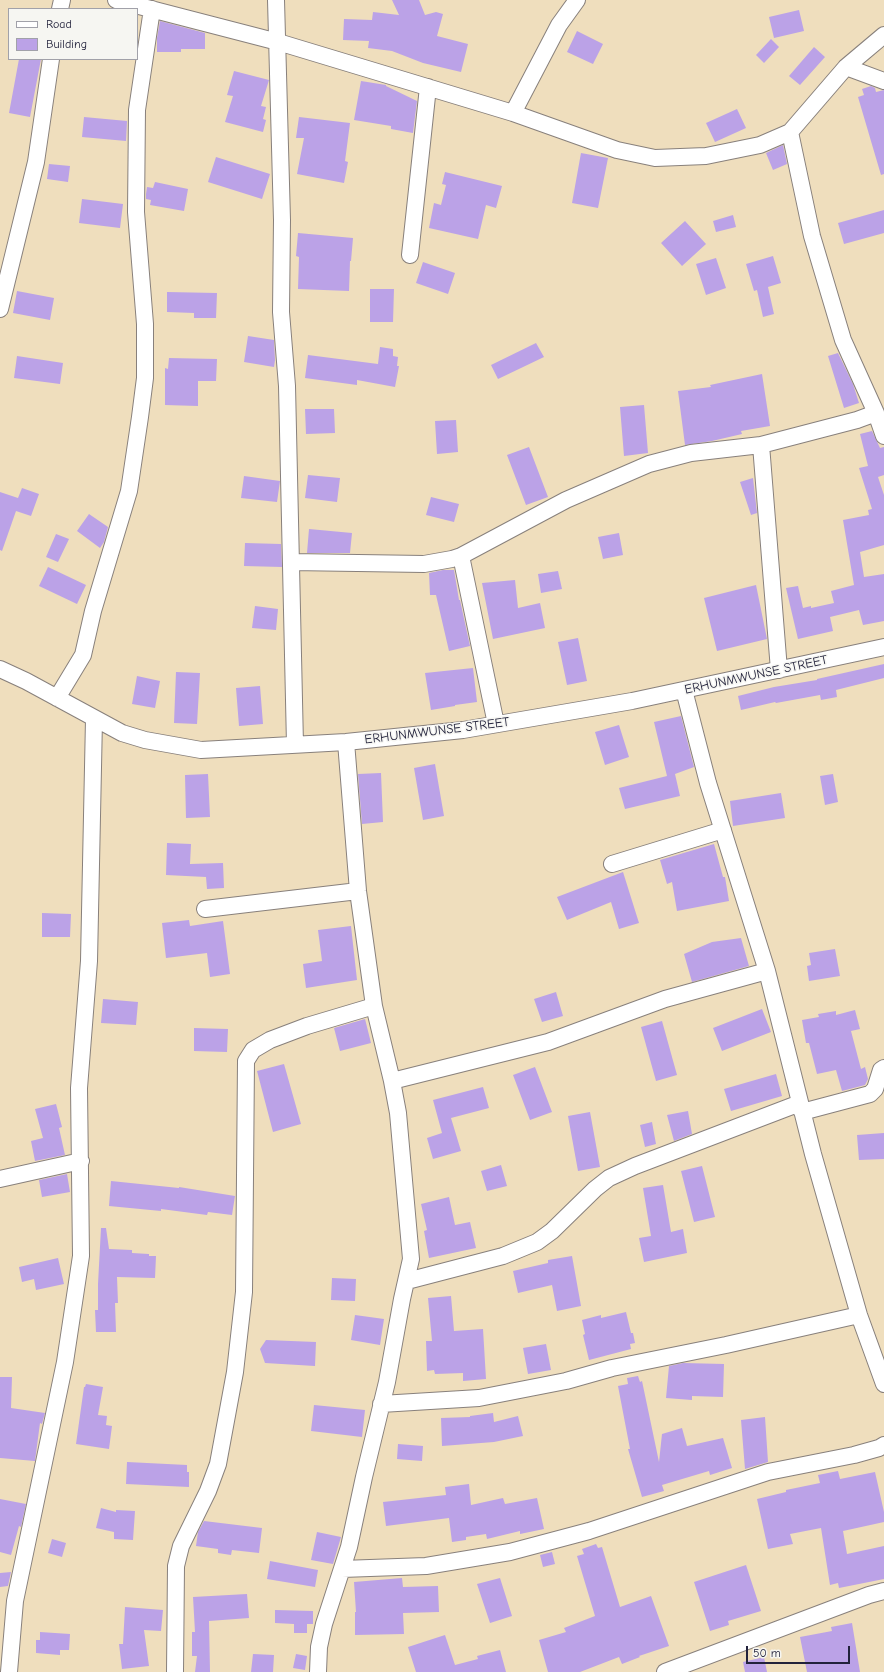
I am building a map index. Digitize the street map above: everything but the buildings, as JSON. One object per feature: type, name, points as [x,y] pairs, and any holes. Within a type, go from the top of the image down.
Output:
[{"type":"street","points":[[276,0],[282,220],[281,312],[287,386],[296,745]]},
{"type":"street","points":[[513,113],[559,25],[576,0]]},
{"type":"street","points":[[121,1],[278,42],[513,113],[617,150],[655,158],[706,156],[760,145],[790,132],[846,67],[884,35]]},
{"type":"street","points":[[58,698],[83,655],[93,611],[129,491],[141,409],[145,378],[145,340],[136,212],[138,110],[152,9]]},
{"type":"street","points":[[0,309],[36,162],[51,60]]},
{"type":"street","points":[[846,67],[884,81]]},
{"type":"street","points":[[410,255],[428,87]]},
{"type":"street","points":[[790,132],[812,236],[843,340],[876,413],[884,436]]},
{"type":"street","points":[[291,562],[424,564],[462,556],[566,500],[649,464],[691,453],[761,445],[857,420],[876,413]]},
{"type":"street","points":[[761,445],[779,670]]},
{"type":"street","points":[[462,556],[496,724]]},
{"type":"street","name":"ERHUNMWUNSE STREET","points":[[0,669],[58,698],[122,733],[145,740],[202,750],[346,742],[463,730],[632,701],[884,648]]},
{"type":"street","points":[[684,690],[708,783],[767,971],[813,1154],[859,1315],[884,1384]]},
{"type":"street","points":[[9,1672],[15,1601],[65,1362],[81,1256],[79,1088],[89,961],[94,718]]},
{"type":"street","points":[[318,1672],[319,1647],[324,1624],[350,1547],[411,1259],[398,1113],[374,1006],[358,891],[346,742]]},
{"type":"street","points":[[612,864],[723,830]]},
{"type":"street","points":[[205,909],[358,891]]},
{"type":"street","points":[[392,1081],[548,1042],[665,999],[767,971]]},
{"type":"street","points":[[175,1672],[176,1566],[181,1546],[208,1490],[218,1464],[235,1372],[244,1292],[246,1061],[253,1050],[270,1040],[307,1026],[374,1006]]},
{"type":"street","points":[[407,1281],[503,1256],[537,1242],[552,1231],[594,1189],[610,1178],[636,1166],[801,1108],[870,1094],[874,1089],[881,1070],[884,1068]]},
{"type":"street","points":[[0,1179],[81,1161]]},
{"type":"street","points":[[381,1404],[479,1398],[566,1381],[612,1368],[726,1346],[859,1315]]},
{"type":"street","points":[[342,1569],[426,1566],[510,1552],[589,1531],[768,1472],[854,1455],[884,1446]]},
{"type":"street","points":[[665,1672],[869,1595],[884,1592]]}]
